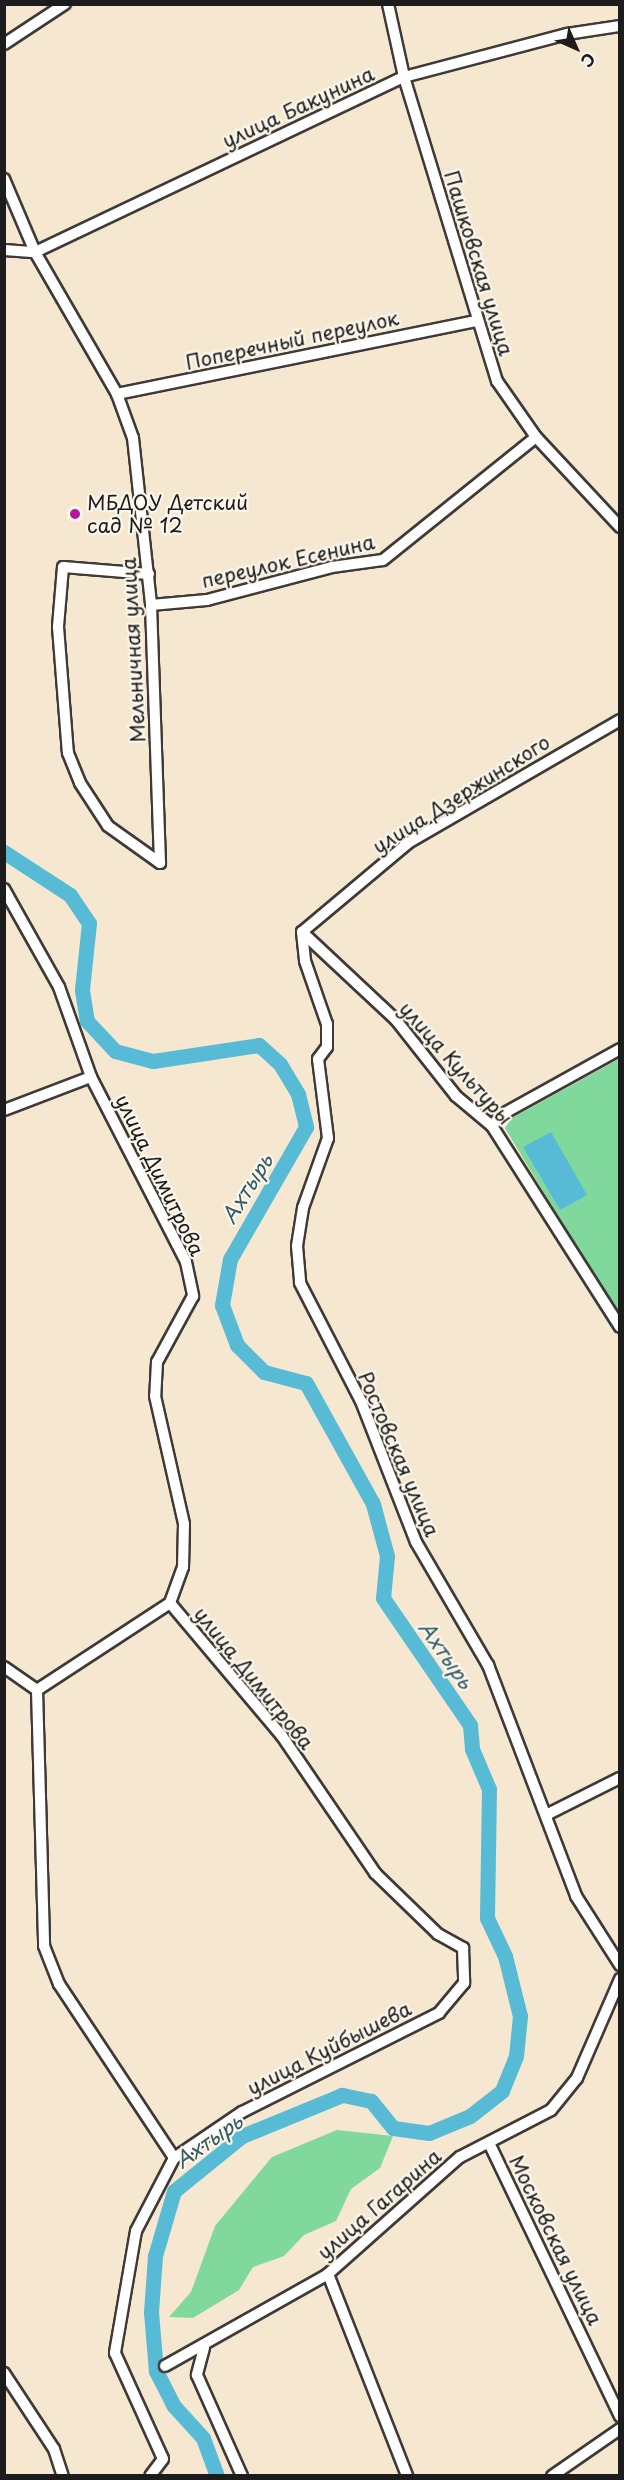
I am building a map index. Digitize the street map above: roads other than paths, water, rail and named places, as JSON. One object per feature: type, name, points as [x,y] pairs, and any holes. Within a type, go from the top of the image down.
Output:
[{"type":"street","points":[[4,44],[65,4]]},
{"type":"street","name":"Пашковская улица","points":[[388,4],[404,77],[475,321],[497,381],[536,437],[620,528]]},
{"type":"street","name":"улица Бакунина","points":[[4,250],[35,252],[404,77],[567,34],[620,27]]},
{"type":"street","name":"Мельничная улица","points":[[4,179],[35,252],[117,394],[133,438],[148,574],[151,604],[160,863],[108,826],[68,753],[58,627],[63,567],[148,574]]},
{"type":"street","name":"Поперечный переулок","points":[[117,394],[475,321]]},
{"type":"street","name":"переулок Есенина","points":[[151,604],[207,600],[332,567],[383,560],[536,437]]},
{"type":"street","name":"улица Дзержинского","points":[[302,932],[337,898],[408,843],[620,720]]},
{"type":"street","name":"улица Димитрова","points":[[4,890],[58,987],[91,1077],[186,1262],[194,1296],[157,1362],[156,1395],[184,1524],[183,1567],[170,1603],[282,1736],[375,1873],[438,1934],[463,1948]]},
{"type":"street","name":"улица Культуры","points":[[302,932],[396,1020],[456,1096],[492,1126],[620,1327]]},
{"type":"street","name":"Ростовская улица","points":[[302,932],[305,961],[327,1024],[327,1047],[318,1059],[328,1102],[328,1138],[302,1217],[297,1246],[300,1283],[361,1401],[416,1542],[488,1665],[576,1896],[620,1965]]},
{"type":"street","points":[[492,1126],[501,1115],[620,1049]]},
{"type":"street","points":[[4,1110],[91,1077]]},
{"type":"street","points":[[37,1690],[170,1603]]},
{"type":"street","points":[[4,1667],[37,1690]]},
{"type":"street","points":[[37,1690],[44,1946],[58,1984],[174,2158],[136,2231],[115,2353],[163,2459],[150,2475]]},
{"type":"street","points":[[546,1815],[620,1778]]},
{"type":"street","name":"улица Куйбышева","points":[[174,2158],[242,2112],[439,2013],[464,1983],[463,1948]]},
{"type":"street","name":"улица Гагарина","points":[[165,2366],[204,2348],[328,2274],[460,2157],[490,2145],[551,2110],[577,2078],[620,1978]]},
{"type":"street","name":"Московская улица","points":[[490,2145],[620,2416]]},
{"type":"street","points":[[328,2274],[407,2475]]},
{"type":"street","points":[[204,2348],[197,2375],[242,2475]]},
{"type":"street","points":[[4,2373],[54,2449],[63,2475]]},
{"type":"street","points":[[552,2475],[620,2429]]},
{"type":"water","points":[[551,1132],[587,1195],[560,1210],[523,1147]]},
{"type":"waterway","name":"Ахтырь","points":[[4,852],[70,895],[89,923],[82,990],[87,1021],[115,1051],[153,1061],[259,1045],[280,1064],[298,1094],[306,1127],[230,1259],[222,1305],[237,1345],[264,1372],[306,1383],[373,1504],[387,1556],[383,1598],[470,1725],[472,1749],[489,1789],[487,1918],[505,1956],[520,2016],[516,2056],[502,2091],[470,2116],[429,2133],[393,2128],[371,2101],[342,2095],[242,2136],[174,2191],[155,2256],[151,2312],[156,2371],[173,2405],[203,2438],[217,2476]]},
{"type":"place","name":"МБДОУ Детский сад № 12","points":[[75,514]]}]
